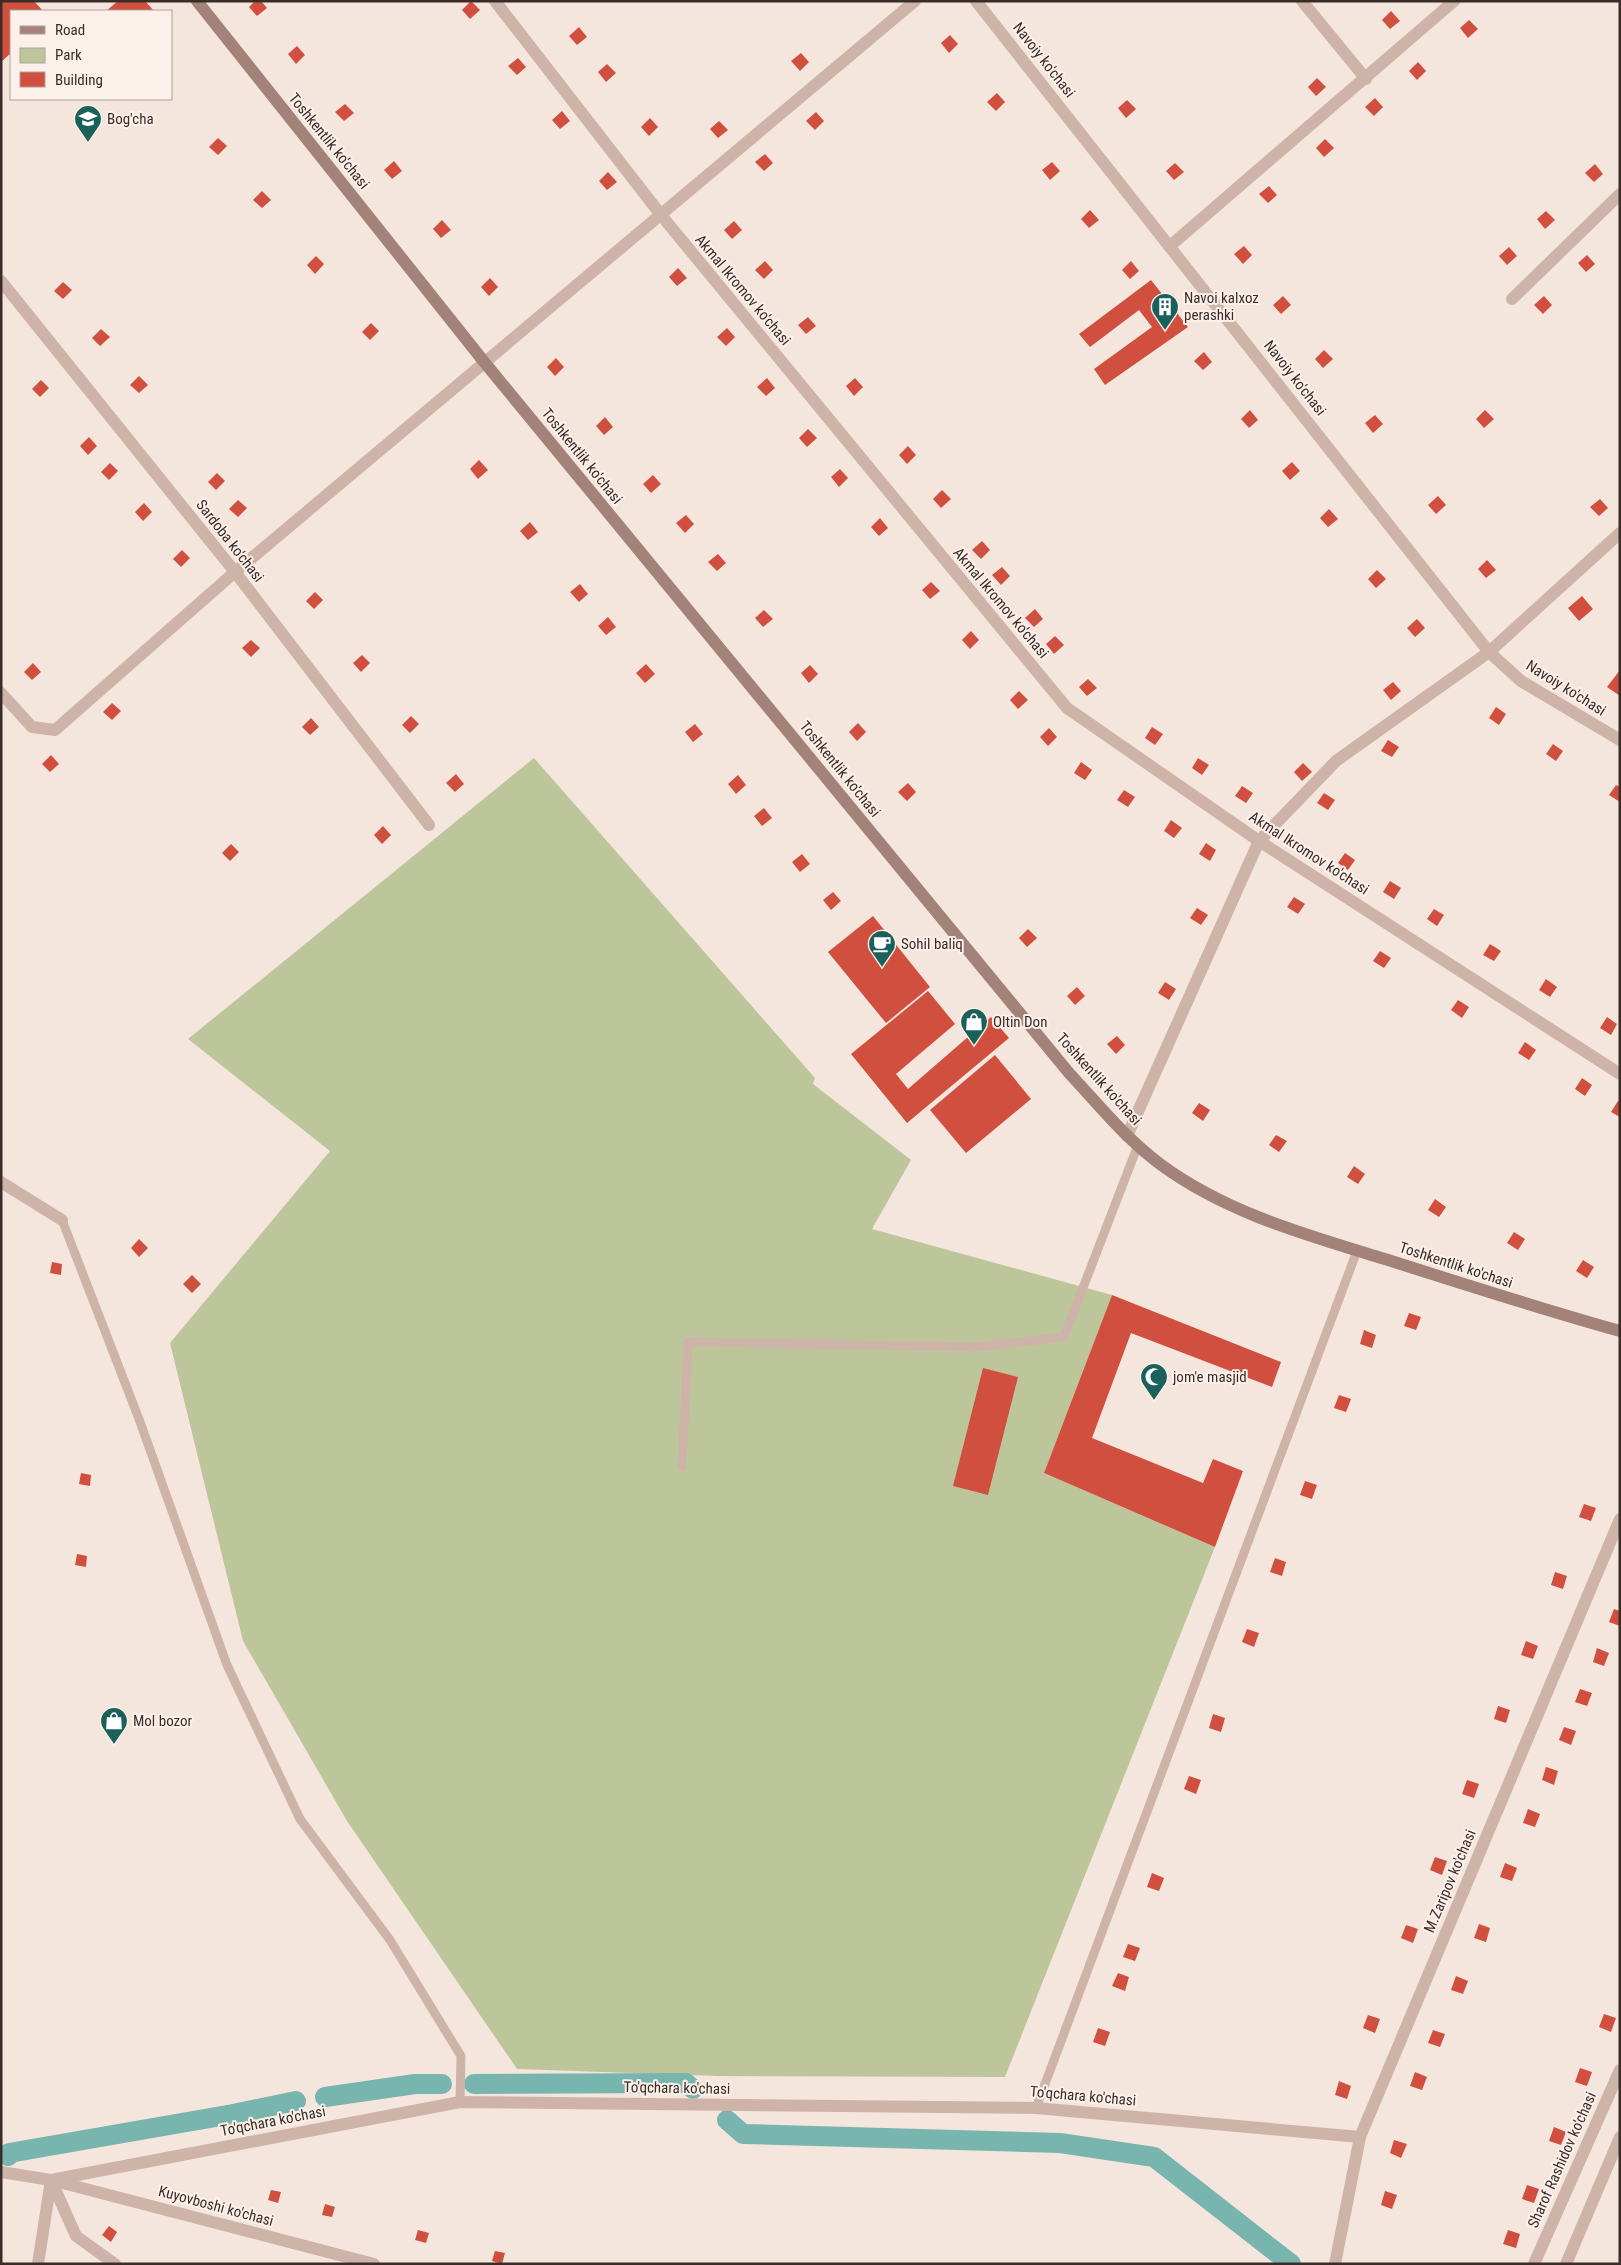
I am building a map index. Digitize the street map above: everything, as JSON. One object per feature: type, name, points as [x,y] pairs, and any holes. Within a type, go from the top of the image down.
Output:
[{"type":"main road","name":"Toshkentlik ko'chasi","points":[[197,1],[485,363],[1069,1073],[1127,1136],[1160,1164],[1221,1202],[1281,1226],[1545,1310],[1620,1331]]},
{"type":"street","name":"Akmal Ikromov ko'chasi","points":[[495,1],[660,215],[1067,708],[1259,841],[1620,1074]]},
{"type":"street","points":[[1,693],[32,727],[55,730],[235,572],[914,1]]},
{"type":"street","name":"Navoiy ko'chasi","points":[[976,1],[1489,652],[1521,681],[1620,740]]},
{"type":"street","points":[[1302,1],[1366,79]]},
{"type":"street","points":[[1170,246],[1366,79],[1454,1]]},
{"type":"street","points":[[1512,299],[1620,194]]},
{"type":"street","name":"Sardoba ko'chasi","points":[[1,281],[235,572],[429,825]]},
{"type":"street","points":[[1127,1136],[1259,841],[1336,761],[1489,652],[1620,533]]},
{"type":"street","points":[[1,1182],[62,1220]]},
{"type":"street","name":"M.Zaripov ko'chasi","points":[[1335,2264],[1360,2137],[1620,1519]]},
{"type":"street","name":"Sharof Rashidov ko'chasi","points":[[1534,2264],[1620,2070]]},
{"type":"street","name":"To'qchara ko'chasi","points":[[1,2172],[51,2180],[460,2102],[1036,2108],[1360,2137]]},
{"type":"street","points":[[1566,2264],[1620,2137]]},
{"type":"street","points":[[38,2264],[51,2180]]},
{"type":"street","points":[[51,2180],[76,2236],[116,2264]]},
{"type":"street","name":"Kuyovboshi ko'chasi","points":[[51,2180],[374,2264]]},
{"type":"lane","points":[[682,1467],[688,1342],[978,1348],[1064,1337],[1138,1146]]},
{"type":"lane","points":[[62,1220],[139,1418],[227,1665],[300,1819],[390,1940],[461,2056],[460,2102]]},
{"type":"lane","points":[[1036,2108],[1357,1251]]},
{"type":"green space","points":[[534,758],[815,1078],[813,1084],[911,1160],[872,1229],[1112,1295],[1044,1473],[1215,1547],[1005,2077],[717,2076],[517,2069],[347,1821],[243,1641],[170,1343],[330,1151],[188,1039]]},
{"type":"building","points":[[1,1],[34,1],[42,10],[10,10],[10,54],[1,62]]},
{"type":"building","points":[[118,1],[145,1],[153,10],[107,10]]},
{"type":"building","points":[[255,1],[261,1],[267,8],[257,16],[249,7]]},
{"type":"building","points":[[471,1],[480,10],[470,19],[462,10]]},
{"type":"building","points":[[1391,11],[1400,21],[1390,29],[1382,20]]},
{"type":"building","points":[[1469,20],[1478,29],[1468,38],[1460,28]]},
{"type":"building","points":[[579,27],[587,37],[577,45],[569,36]]},
{"type":"building","points":[[950,35],[958,44],[949,53],[941,43]]},
{"type":"building","points":[[297,46],[305,55],[296,64],[288,54]]},
{"type":"building","points":[[801,53],[809,62],[800,71],[791,61]]},
{"type":"building","points":[[518,58],[526,67],[517,75],[508,66]]},
{"type":"building","points":[[1418,62],[1426,71],[1417,80],[1409,71]]},
{"type":"building","points":[[607,64],[616,73],[606,82],[598,72]]},
{"type":"building","points":[[1317,78],[1326,87],[1316,96],[1308,87]]},
{"type":"building","points":[[997,93],[1005,102],[996,111],[987,102]]},
{"type":"building","points":[[1375,98],[1383,107],[1374,116],[1365,107]]},
{"type":"building","points":[[1127,100],[1136,109],[1126,118],[1118,108]]},
{"type":"building","points":[[345,104],[354,113],[344,121],[335,112]]},
{"type":"building","points":[[562,111],[570,121],[560,129],[552,120]]},
{"type":"building","points":[[816,112],[824,121],[815,130],[806,121]]},
{"type":"building","points":[[650,118],[658,127],[649,136],[641,127]]},
{"type":"building","points":[[719,121],[728,130],[718,138],[710,129]]},
{"type":"building","points":[[218,138],[227,146],[218,155],[209,147]]},
{"type":"building","points":[[1325,139],[1334,148],[1324,157],[1316,148]]},
{"type":"building","points":[[765,154],[773,163],[764,171],[755,162]]},
{"type":"building","points":[[394,161],[402,171],[392,179],[384,170]]},
{"type":"building","points":[[1052,162],[1060,171],[1050,180],[1042,170]]},
{"type":"building","points":[[1175,163],[1184,172],[1174,180],[1166,171]]},
{"type":"building","points":[[1595,164],[1603,174],[1594,182],[1585,173]]},
{"type":"building","points":[[608,172],[617,182],[607,190],[599,181]]},
{"type":"building","points":[[1269,186],[1277,195],[1268,203],[1259,194]]},
{"type":"building","points":[[262,191],[271,200],[262,208],[253,200]]},
{"type":"building","points":[[1090,210],[1099,220],[1089,228],[1081,219]]},
{"type":"building","points":[[1546,211],[1555,220],[1545,229],[1537,219]]},
{"type":"building","points":[[442,220],[451,230],[441,238],[433,229]]},
{"type":"building","points":[[734,221],[742,230],[732,239],[724,230]]},
{"type":"building","points":[[1244,246],[1252,255],[1243,264],[1234,254]]},
{"type":"building","points":[[1509,247],[1517,256],[1507,265],[1499,256]]},
{"type":"building","points":[[1587,255],[1595,264],[1586,272],[1578,263]]},
{"type":"building","points":[[316,256],[324,264],[315,274],[307,265]]},
{"type":"building","points":[[765,261],[773,270],[764,279],[755,270]]},
{"type":"building","points":[[1131,261],[1139,271],[1130,279],[1122,270]]},
{"type":"building","points":[[678,268],[687,278],[677,286],[669,277]]},
{"type":"building","points":[[490,278],[498,287],[489,296],[481,287]]},
{"type":"building","name":"Navoi kalxoz perashki","points":[[1151,280],[1188,327],[1105,385],[1094,369],[1152,327],[1139,310],[1090,347],[1079,334]]},
{"type":"building","points":[[63,282],[72,290],[63,299],[54,291]]},
{"type":"building","points":[[1283,296],[1291,305],[1281,314],[1273,305]]},
{"type":"building","points":[[1544,296],[1552,305],[1543,314],[1534,305]]},
{"type":"building","points":[[808,317],[816,326],[806,334],[798,325]]},
{"type":"building","points":[[371,323],[379,331],[370,340],[362,332]]},
{"type":"building","points":[[727,328],[735,337],[726,346],[717,337]]},
{"type":"building","points":[[101,329],[110,337],[100,346],[92,338]]},
{"type":"building","points":[[1324,350],[1333,359],[1323,368],[1315,359]]},
{"type":"building","points":[[1204,352],[1212,362],[1203,370],[1194,361]]},
{"type":"building","points":[[556,358],[564,367],[555,376],[547,367]]},
{"type":"building","points":[[139,376],[148,385],[139,393],[130,385]]},
{"type":"building","points":[[767,378],[775,388],[766,396],[757,387]]},
{"type":"building","points":[[855,378],[863,387],[854,396],[846,386]]},
{"type":"building","points":[[41,380],[49,388],[40,397],[32,389]]},
{"type":"building","points":[[1250,410],[1258,420],[1249,428],[1241,419]]},
{"type":"building","points":[[1485,410],[1494,419],[1484,428],[1476,419]]},
{"type":"building","points":[[1375,415],[1383,424],[1373,433],[1365,423]]},
{"type":"building","points":[[605,417],[613,427],[604,435],[596,426]]},
{"type":"building","points":[[808,429],[817,438],[807,447],[799,438]]},
{"type":"building","points":[[89,437],[97,446],[88,455],[80,446]]},
{"type":"building","points":[[908,446],[916,455],[907,464],[899,455]]},
{"type":"building","points":[[479,460],[488,470],[478,479],[470,469]]},
{"type":"building","points":[[1292,462],[1300,471],[1290,480],[1282,471]]},
{"type":"building","points":[[110,463],[118,471],[109,480],[101,472]]},
{"type":"building","points":[[840,469],[848,478],[839,487],[831,477]]},
{"type":"building","points":[[217,473],[225,481],[216,490],[208,482]]},
{"type":"building","points":[[653,475],[661,484],[651,493],[643,484]]},
{"type":"building","points":[[942,490],[951,499],[941,508],[933,499]]},
{"type":"building","points":[[1438,496],[1446,505],[1436,514],[1428,505]]},
{"type":"building","points":[[1600,499],[1608,508],[1599,516],[1590,507]]},
{"type":"building","points":[[238,500],[247,508],[238,517],[229,509]]},
{"type":"building","points":[[144,503],[152,512],[143,521],[135,512]]},
{"type":"building","points":[[1329,509],[1338,519],[1328,527],[1320,518]]},
{"type":"building","points":[[686,515],[694,524],[685,533],[676,523]]},
{"type":"building","points":[[880,518],[888,528],[879,536],[871,527]]},
{"type":"building","points":[[530,522],[538,532],[528,540],[520,531]]},
{"type":"building","points":[[982,541],[990,550],[981,559],[972,550]]},
{"type":"building","points":[[182,550],[190,558],[181,567],[173,559]]},
{"type":"building","points":[[718,554],[726,563],[717,571],[708,562]]},
{"type":"building","points":[[1487,560],[1496,570],[1486,578],[1478,569]]},
{"type":"building","points":[[1002,567],[1010,576],[1001,585],[992,575]]},
{"type":"building","points":[[1377,570],[1386,579],[1376,588],[1368,579]]},
{"type":"building","points":[[931,582],[940,591],[930,599],[922,590]]},
{"type":"building","points":[[580,584],[588,594],[579,602],[570,592]]},
{"type":"building","points":[[315,592],[323,600],[314,609],[306,601]]},
{"type":"building","points":[[1582,596],[1593,609],[1579,621],[1568,608]]},
{"type":"building","points":[[1035,609],[1043,619],[1034,627],[1025,618]]},
{"type":"building","points":[[764,610],[773,619],[763,627],[755,618]]},
{"type":"building","points":[[608,617],[616,627],[606,635],[598,626]]},
{"type":"building","points":[[1417,619],[1425,628],[1415,637],[1407,628]]},
{"type":"building","points":[[971,631],[979,640],[970,649],[962,640]]},
{"type":"building","points":[[1055,636],[1064,645],[1054,654],[1046,644]]},
{"type":"building","points":[[251,640],[260,648],[251,657],[242,648]]},
{"type":"building","points":[[362,655],[370,663],[361,672],[353,663]]},
{"type":"building","points":[[33,663],[41,672],[32,680],[24,672]]},
{"type":"building","points":[[646,664],[655,674],[645,683],[636,673]]},
{"type":"building","points":[[810,665],[818,674],[809,683],[801,673]]},
{"type":"building","points":[[1620,670],[1620,696],[1607,687]]},
{"type":"building","points":[[1088,679],[1097,688],[1087,696],[1079,687]]},
{"type":"building","points":[[1393,682],[1401,691],[1391,700],[1383,690]]},
{"type":"building","points":[[1019,691],[1028,700],[1018,709],[1010,700]]},
{"type":"building","points":[[112,703],[121,711],[112,720],[103,712]]},
{"type":"building","points":[[1496,707],[1506,714],[1499,725],[1489,718]]},
{"type":"building","points":[[411,716],[419,724],[410,733],[402,725]]},
{"type":"building","points":[[311,718],[319,727],[310,735],[302,727]]},
{"type":"building","points":[[858,723],[866,732],[857,741],[849,732]]},
{"type":"building","points":[[695,724],[703,734],[693,742],[685,732]]},
{"type":"building","points":[[1152,727],[1163,734],[1155,745],[1145,738]]},
{"type":"building","points":[[1049,728],[1057,737],[1048,746],[1040,737]]},
{"type":"building","points":[[1388,740],[1399,747],[1392,757],[1381,751]]},
{"type":"building","points":[[1553,744],[1563,751],[1556,761],[1546,754]]},
{"type":"building","points":[[51,755],[59,764],[50,772],[42,764]]},
{"type":"building","points":[[1198,758],[1209,765],[1202,775],[1192,768]]},
{"type":"building","points":[[1081,762],[1092,770],[1085,780],[1074,773]]},
{"type":"building","points":[[1303,763],[1312,772],[1302,781],[1294,772]]},
{"type":"building","points":[[456,774],[464,784],[455,792],[446,783]]},
{"type":"building","points":[[738,775],[746,785],[736,794],[728,784]]},
{"type":"building","points":[[908,783],[916,792],[907,801],[898,792]]},
{"type":"building","points":[[1616,785],[1620,787],[1620,802],[1609,795]]},
{"type":"building","points":[[1242,786],[1253,793],[1246,803],[1235,796]]},
{"type":"building","points":[[1124,790],[1135,797],[1128,807],[1117,800]]},
{"type":"building","points":[[1324,793],[1335,800],[1328,810],[1317,803]]},
{"type":"building","points":[[764,808],[772,818],[762,826],[754,816]]},
{"type":"building","points":[[1171,820],[1182,828],[1174,838],[1164,831]]},
{"type":"building","points":[[383,826],[391,835],[382,844],[374,835]]},
{"type":"building","points":[[1206,843],[1216,850],[1210,861],[1199,854]]},
{"type":"building","points":[[231,844],[239,852],[230,861],[222,853]]},
{"type":"building","points":[[1345,853],[1355,860],[1348,870],[1338,863]]},
{"type":"building","points":[[802,854],[810,864],[800,872],[792,862]]},
{"type":"building","points":[[1390,881],[1401,888],[1394,899],[1383,892]]},
{"type":"building","points":[[833,892],[841,901],[831,910],[823,900]]},
{"type":"building","points":[[1294,897],[1305,904],[1298,914],[1287,907]]},
{"type":"building","points":[[1197,908],[1208,915],[1201,925],[1190,918]]},
{"type":"building","points":[[1434,909],[1444,915],[1437,926],[1427,919]]},
{"type":"building","points":[[873,916],[930,987],[886,1023],[828,952]]},
{"type":"building","points":[[1028,929],[1037,938],[1027,947],[1019,938]]},
{"type":"building","points":[[1490,944],[1501,951],[1494,961],[1483,955]]},
{"type":"building","points":[[1380,951],[1391,958],[1384,968],[1373,961]]},
{"type":"building","points":[[1546,979],[1557,987],[1550,997],[1539,990]]},
{"type":"building","points":[[1165,982],[1176,989],[1169,1000],[1158,993]]},
{"type":"building","points":[[1077,987],[1085,996],[1075,1005],[1067,996]]},
{"type":"building","points":[[928,991],[955,1024],[896,1074],[908,1089],[991,1017],[1009,1038],[907,1123],[851,1054]]},
{"type":"building","points":[[1458,1000],[1469,1007],[1462,1018],[1451,1010]]},
{"type":"building","points":[[1607,1017],[1617,1024],[1611,1035],[1600,1028]]},
{"type":"building","points":[[1117,1036],[1125,1045],[1116,1054],[1107,1044]]},
{"type":"building","points":[[1525,1042],[1536,1050],[1529,1060],[1518,1053]]},
{"type":"building","points":[[995,1055],[1031,1099],[966,1153],[930,1110]]},
{"type":"building","points":[[1582,1078],[1592,1085],[1585,1096],[1575,1089]]},
{"type":"building","points":[[1618,1101],[1620,1102],[1620,1117],[1611,1112]]},
{"type":"building","points":[[1199,1103],[1210,1110],[1203,1121],[1192,1113]]},
{"type":"building","points":[[1276,1135],[1287,1141],[1279,1152],[1269,1145]]},
{"type":"building","points":[[1354,1166],[1365,1174],[1358,1184],[1347,1177]]},
{"type":"building","points":[[1435,1199],[1446,1207],[1439,1217],[1428,1210]]},
{"type":"building","points":[[1514,1232],[1525,1239],[1518,1250],[1507,1243]]},
{"type":"building","points":[[139,1239],[148,1248],[139,1257],[131,1248]]},
{"type":"building","points":[[1583,1260],[1594,1267],[1587,1278],[1576,1271]]},
{"type":"building","points":[[52,1262],[62,1264],[61,1275],[50,1273]]},
{"type":"building","points":[[192,1275],[201,1284],[192,1293],[183,1284]]},
{"type":"building","points":[[1112,1295],[1281,1362],[1272,1387],[1131,1333],[1092,1438],[1203,1483],[1213,1459],[1243,1471],[1215,1547],[1044,1473]]},
{"type":"building","points":[[1409,1313],[1421,1317],[1416,1330],[1404,1326]]},
{"type":"building","points":[[1364,1330],[1376,1335],[1372,1348],[1360,1344]]},
{"type":"building","points":[[983,1368],[1018,1377],[988,1495],[953,1486]]},
{"type":"building","points":[[1339,1395],[1351,1399],[1346,1412],[1334,1408]]},
{"type":"building","points":[[81,1473],[91,1475],[90,1486],[79,1484]]},
{"type":"building","points":[[1305,1481],[1317,1485],[1312,1499],[1300,1495]]},
{"type":"building","points":[[1584,1504],[1596,1508],[1591,1521],[1579,1517]]},
{"type":"building","points":[[77,1554],[87,1556],[86,1567],[75,1565]]},
{"type":"building","points":[[1275,1558],[1286,1562],[1282,1576],[1270,1572]]},
{"type":"building","points":[[1555,1572],[1567,1576],[1563,1589],[1551,1585]]},
{"type":"building","points":[[1614,1609],[1620,1611],[1620,1626],[1609,1622]]},
{"type":"building","points":[[1247,1629],[1259,1633],[1254,1647],[1242,1642]]},
{"type":"building","points":[[1526,1641],[1538,1646],[1533,1659],[1521,1655]]},
{"type":"building","points":[[1597,1648],[1609,1653],[1604,1666],[1593,1662]]},
{"type":"building","points":[[1580,1689],[1592,1693],[1587,1706],[1575,1702]]},
{"type":"building","points":[[1498,1706],[1510,1710],[1506,1723],[1494,1719]]},
{"type":"building","points":[[1213,1714],[1225,1718],[1221,1732],[1209,1728]]},
{"type":"building","points":[[1564,1727],[1576,1731],[1571,1745],[1559,1740]]},
{"type":"building","points":[[1546,1767],[1558,1771],[1554,1785],[1542,1780]]},
{"type":"building","points":[[1189,1776],[1201,1780],[1196,1794],[1184,1789]]},
{"type":"building","points":[[1467,1780],[1479,1784],[1474,1798],[1462,1794]]},
{"type":"building","points":[[1528,1809],[1540,1814],[1535,1827],[1523,1823]]},
{"type":"building","points":[[1435,1857],[1447,1861],[1442,1875],[1430,1870]]},
{"type":"building","points":[[1505,1863],[1517,1868],[1512,1881],[1500,1877]]},
{"type":"building","points":[[1152,1873],[1164,1878],[1159,1891],[1147,1887]]},
{"type":"building","points":[[1479,1924],[1490,1928],[1486,1942],[1474,1938]]},
{"type":"building","points":[[1406,1925],[1418,1929],[1413,1943],[1401,1938]]},
{"type":"building","points":[[1128,1944],[1140,1948],[1135,1961],[1123,1957]]},
{"type":"building","points":[[1118,1973],[1129,1977],[1125,1991],[1112,1986]]},
{"type":"building","points":[[1456,1976],[1468,1981],[1463,1994],[1451,1990]]},
{"type":"building","points":[[1604,2014],[1616,2018],[1611,2032],[1599,2027]]},
{"type":"building","points":[[1368,2015],[1380,2019],[1375,2033],[1363,2028]]},
{"type":"building","points":[[1098,2028],[1110,2032],[1105,2046],[1093,2042]]},
{"type":"building","points":[[1433,2030],[1445,2034],[1440,2047],[1428,2043]]},
{"type":"building","points":[[1580,2068],[1592,2072],[1587,2086],[1575,2082]]},
{"type":"building","points":[[1415,2072],[1427,2077],[1422,2090],[1410,2086]]},
{"type":"building","points":[[1339,2081],[1351,2086],[1347,2099],[1335,2095]]},
{"type":"building","points":[[1554,2127],[1566,2132],[1561,2145],[1549,2141]]},
{"type":"building","points":[[1394,2140],[1407,2144],[1401,2158],[1390,2153]]},
{"type":"building","points":[[1527,2185],[1539,2189],[1534,2203],[1522,2199]]},
{"type":"building","points":[[271,2190],[281,2192],[278,2203],[268,2200]]},
{"type":"building","points":[[1385,2191],[1397,2195],[1392,2209],[1381,2205]]},
{"type":"building","points":[[325,2204],[335,2207],[332,2217],[322,2215]]},
{"type":"building","points":[[109,2226],[117,2232],[111,2242],[102,2235]]},
{"type":"building","points":[[418,2230],[429,2233],[426,2243],[415,2240]]},
{"type":"building","points":[[1508,2230],[1520,2234],[1516,2248],[1503,2244]]},
{"type":"building","points":[[495,2251],[505,2253],[502,2264],[492,2261]]},
{"type":"waterway","points":[[474,2084],[686,2083],[693,2089]]},
{"type":"waterway","points":[[325,2097],[415,2084],[442,2084]]},
{"type":"waterway","points":[[8,2156],[9,2153],[233,2114],[296,2101]]},
{"type":"waterway","points":[[727,2120],[743,2134],[1060,2143],[1154,2157],[1291,2264]]},
{"type":"place","name":"Bog'cha","points":[[88,143]]},
{"type":"place","name":"Navoi kalxoz perashki","points":[[1165,331]]},
{"type":"place","name":"Sohil baliq","points":[[882,968]]},
{"type":"place","name":"Oltin Don","points":[[974,1046]]},
{"type":"place","name":"jom'e masjid","points":[[1154,1401]]},
{"type":"place","name":"Mol bozor","points":[[114,1745]]}]
